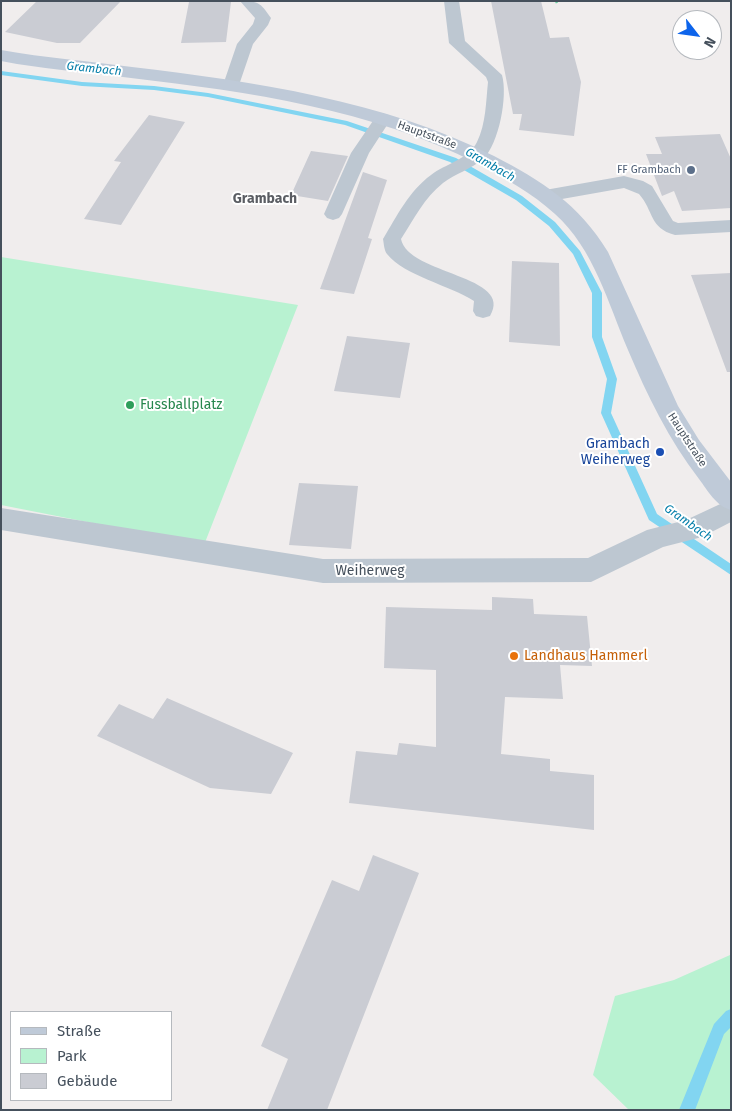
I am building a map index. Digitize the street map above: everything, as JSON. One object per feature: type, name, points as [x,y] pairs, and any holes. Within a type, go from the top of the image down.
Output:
[{"type":"main road","name":"Hauptstraße","points":[[1,55],[231,85],[328,104],[377,128],[436,137],[472,158],[517,177],[562,209],[588,238],[608,275],[659,394],[707,470],[731,500]]},
{"type":"street","name":"Weiherweg","points":[[2,518],[323,571],[591,570],[657,538],[692,529],[731,510]]},
{"type":"lane","points":[[231,85],[238,74],[245,44],[262,23],[263,18],[258,10],[247,1]]},
{"type":"lane","points":[[451,1],[457,43],[494,76],[496,82],[492,122],[486,142],[472,158],[437,180],[416,200],[392,238],[394,250],[408,263],[464,286],[481,296],[484,301],[483,311]]},
{"type":"lane","points":[[333,214],[360,153],[377,128]]},
{"type":"lane","points":[[545,196],[624,182],[636,183],[649,191],[663,223],[668,227],[675,229],[731,226]]},
{"type":"green space","name":"Fussballplatz","points":[[1,257],[298,305],[204,545],[1,505]]},
{"type":"green space","points":[[731,952],[731,1110],[629,1110],[593,1075],[615,996],[674,980],[730,955]]},
{"type":"building","points":[[37,1],[121,1],[80,43],[57,43],[5,32]]},
{"type":"building","points":[[491,1],[541,1],[550,38],[569,37],[581,82],[574,136],[519,130],[522,114],[513,114]]},
{"type":"building","points":[[189,2],[231,2],[226,42],[181,43]]},
{"type":"building","points":[[149,115],[185,122],[121,225],[84,219],[121,162],[114,161]]},
{"type":"building","name":"FF Grambach","points":[[720,134],[731,159],[731,208],[682,211],[674,191],[662,196],[646,154],[662,154],[655,137]]},
{"type":"building","points":[[311,151],[348,156],[328,201],[291,195]]},
{"type":"building","points":[[363,172],[387,180],[368,238],[372,239],[354,294],[320,289]]},
{"type":"building","points":[[512,261],[559,263],[560,346],[509,342]]},
{"type":"building","points":[[731,273],[731,372],[727,372],[691,275]]},
{"type":"building","points":[[347,336],[410,343],[400,398],[334,391]]},
{"type":"building","points":[[299,483],[358,486],[351,549],[289,545]]},
{"type":"building","points":[[492,597],[533,599],[534,614],[587,616],[592,666],[560,665],[563,699],[505,697],[501,754],[550,759],[550,771],[594,775],[594,830],[349,803],[356,751],[397,755],[399,743],[436,747],[436,670],[384,668],[386,607],[492,610]]},
{"type":"building","points":[[167,698],[293,753],[271,794],[210,788],[97,736],[119,704],[153,719]]},
{"type":"building","points":[[373,855],[419,873],[327,1110],[267,1110],[288,1059],[261,1046],[332,880],[359,891]]},
{"type":"waterway","name":"Grambach","points":[[1,73],[82,84],[154,88],[208,95],[347,123],[453,160],[519,198],[552,224],[577,253],[597,293],[597,337],[612,379],[606,413],[653,517],[731,570]]},
{"type":"waterway","name":"Grambach","points":[[687,1110],[719,1029],[731,1016]]},
{"type":"place","name":"FF Grambach","points":[[691,170]]},
{"type":"place","name":"Fussballplatz","points":[[130,405]]},
{"type":"place","name":"Grambach Weiherweg","points":[[660,452]]},
{"type":"place","name":"Landhaus Hammerl","points":[[514,656]]},
{"type":"district","name":"Grambach","points":[[265,199]]}]
